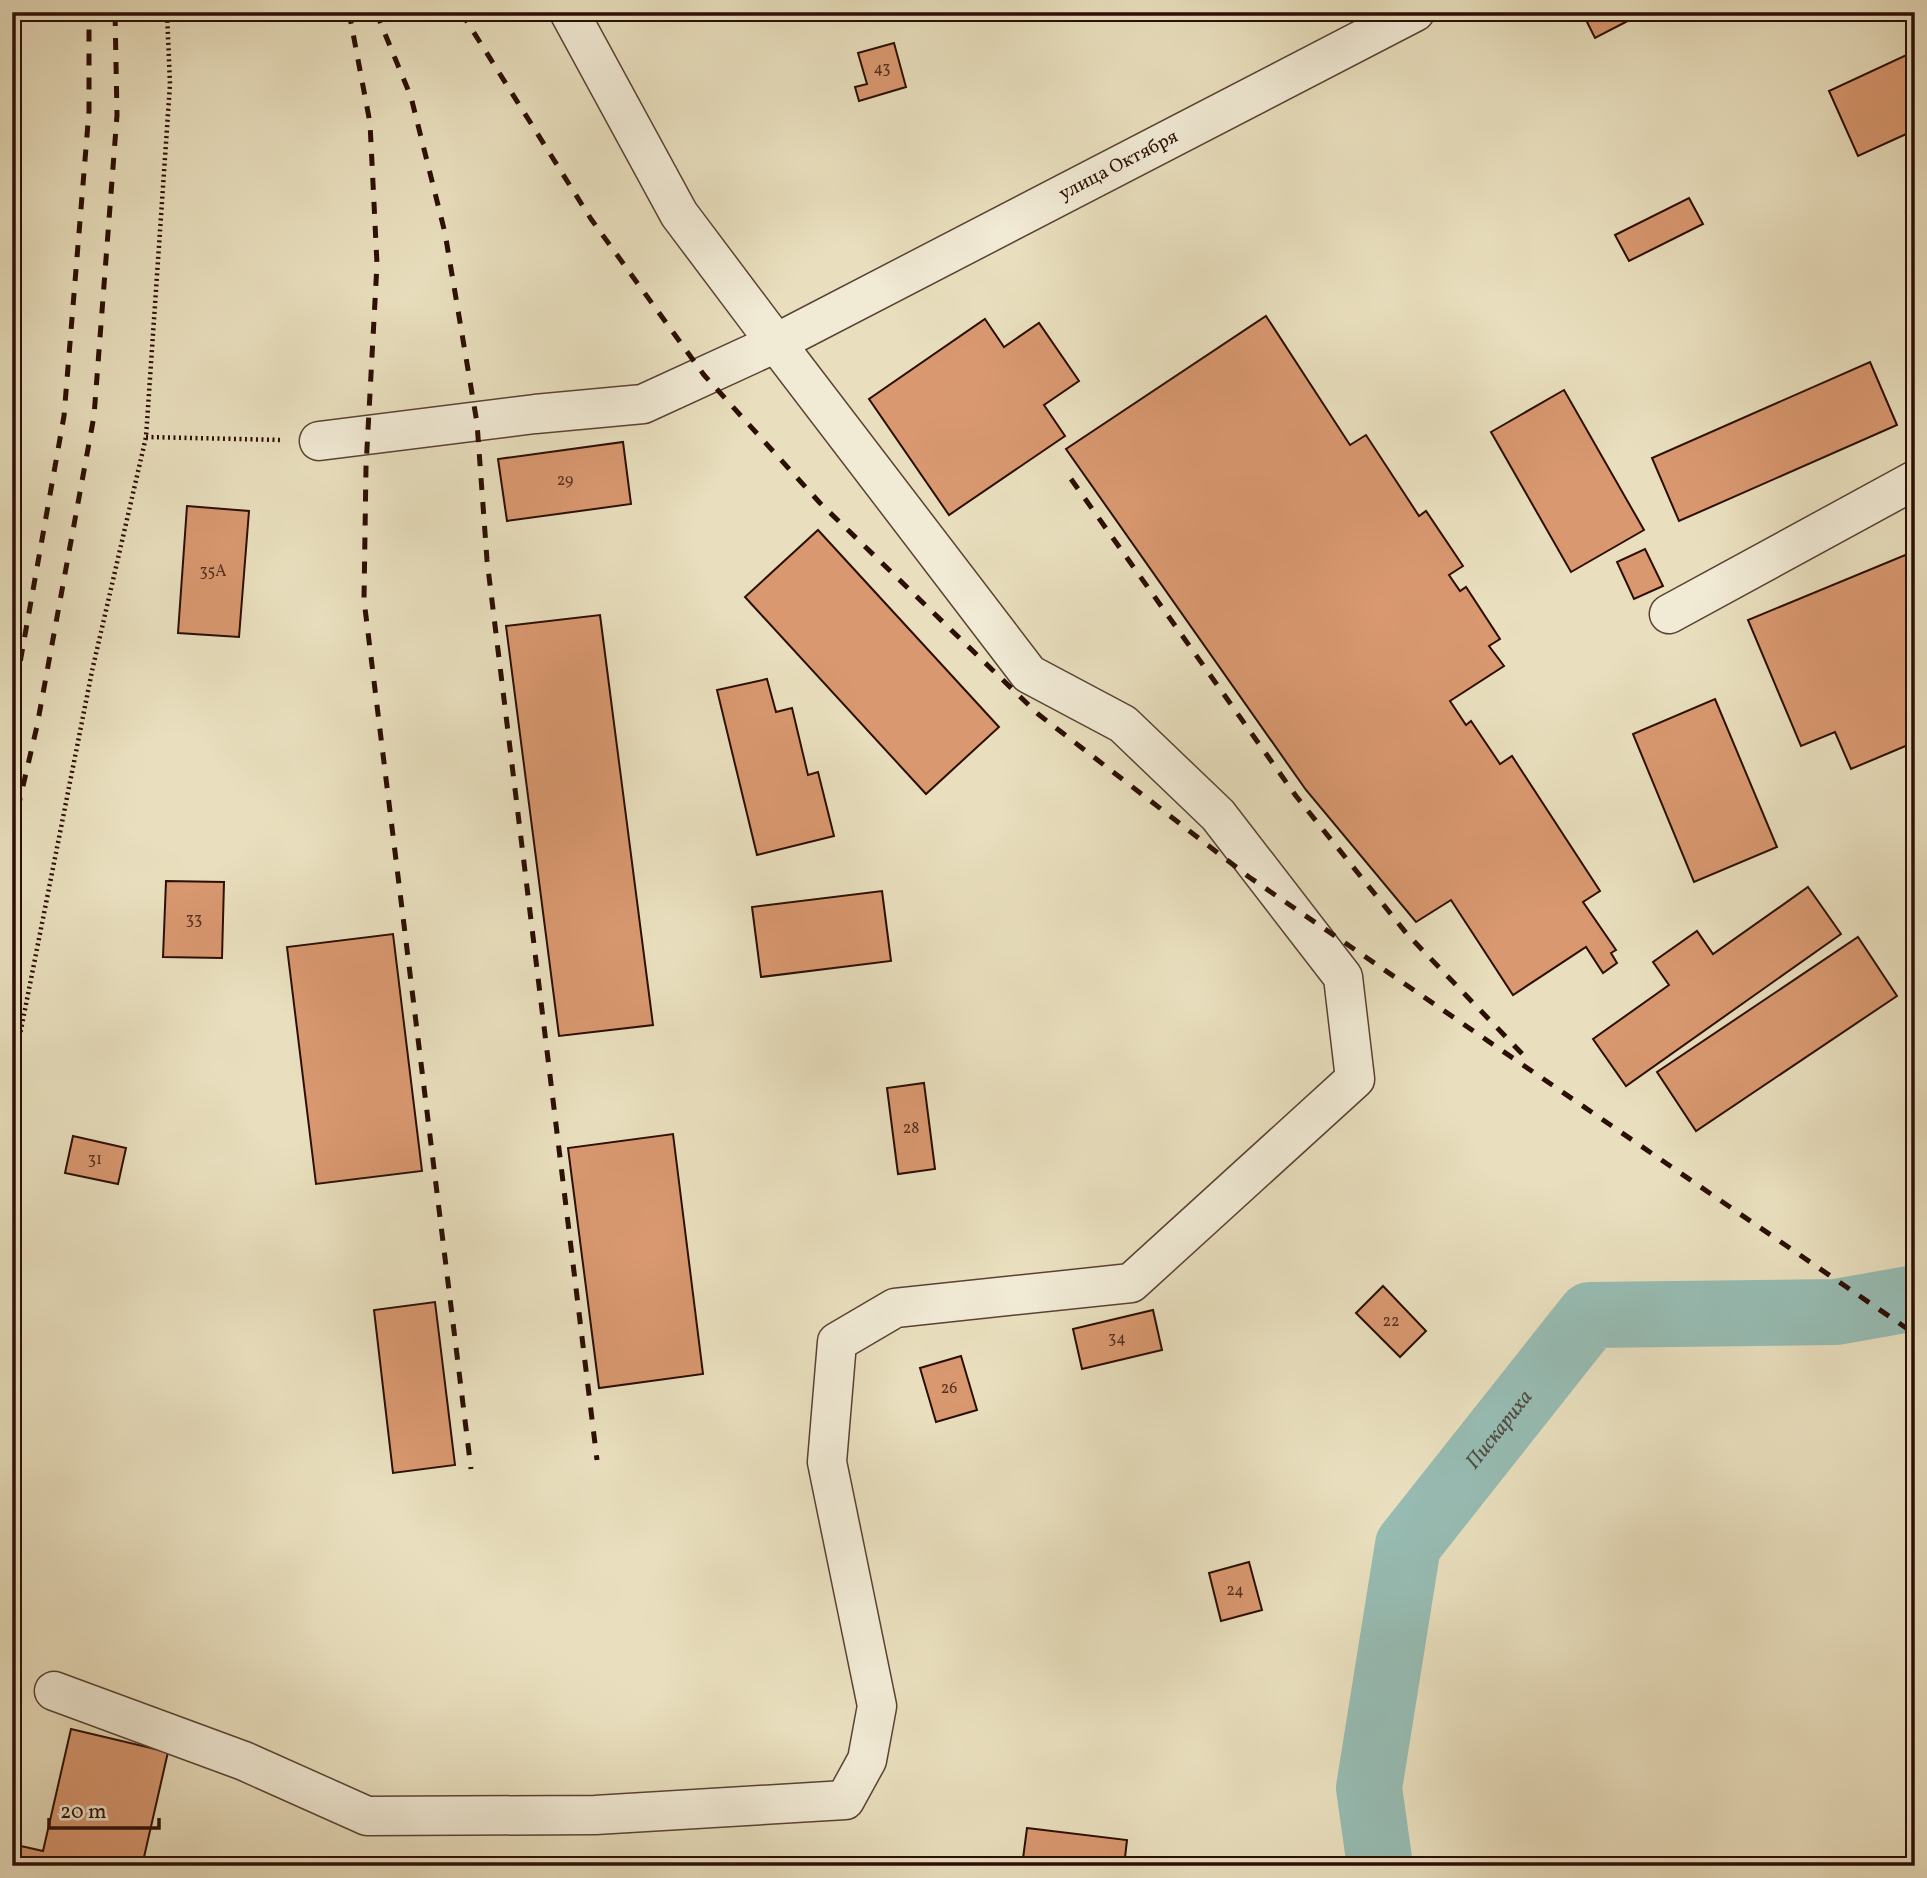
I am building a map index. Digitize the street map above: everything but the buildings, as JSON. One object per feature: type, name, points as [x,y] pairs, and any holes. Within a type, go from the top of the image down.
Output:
[{"type":"street","points":[[54,1691],[244,1761],[368,1816],[595,1815],[845,1800],[867,1760],[877,1706],[827,1462],[837,1342],[895,1308],[1131,1283],[1355,1079],[1343,977],[1217,815],[1123,724],[1029,674],[679,214],[569,12]]},
{"type":"street","name":"улица Октября","points":[[319,441],[535,414],[643,404],[822,320],[1415,12]]},
{"type":"street","points":[[1669,614],[1915,480]]},
{"type":"path","points":[[12,1075],[92,671],[146,437],[170,83],[166,12]]},
{"type":"path","points":[[146,437],[319,441]]},
{"type":"waterway","name":"Пискариха","points":[[1380,1866],[1369,1788],[1408,1545],[1590,1315],[1836,1312],[1915,1298]]},
{"type":"railway","points":[[12,708],[64,416],[89,111],[89,12]]},
{"type":"railway","points":[[12,833],[37,726],[94,416],[117,115],[115,12]]},
{"type":"railway","points":[[349,12],[370,123],[377,264],[366,467],[364,600],[471,1469]]},
{"type":"railway","points":[[376,12],[411,97],[445,233],[477,423],[487,560],[597,1460]]},
{"type":"railway","points":[[461,12],[591,219],[704,375],[820,503],[1038,714],[1249,877],[1915,1334]]},
{"type":"railway","points":[[1071,479],[1296,796],[1407,934],[1530,1062]]}]
